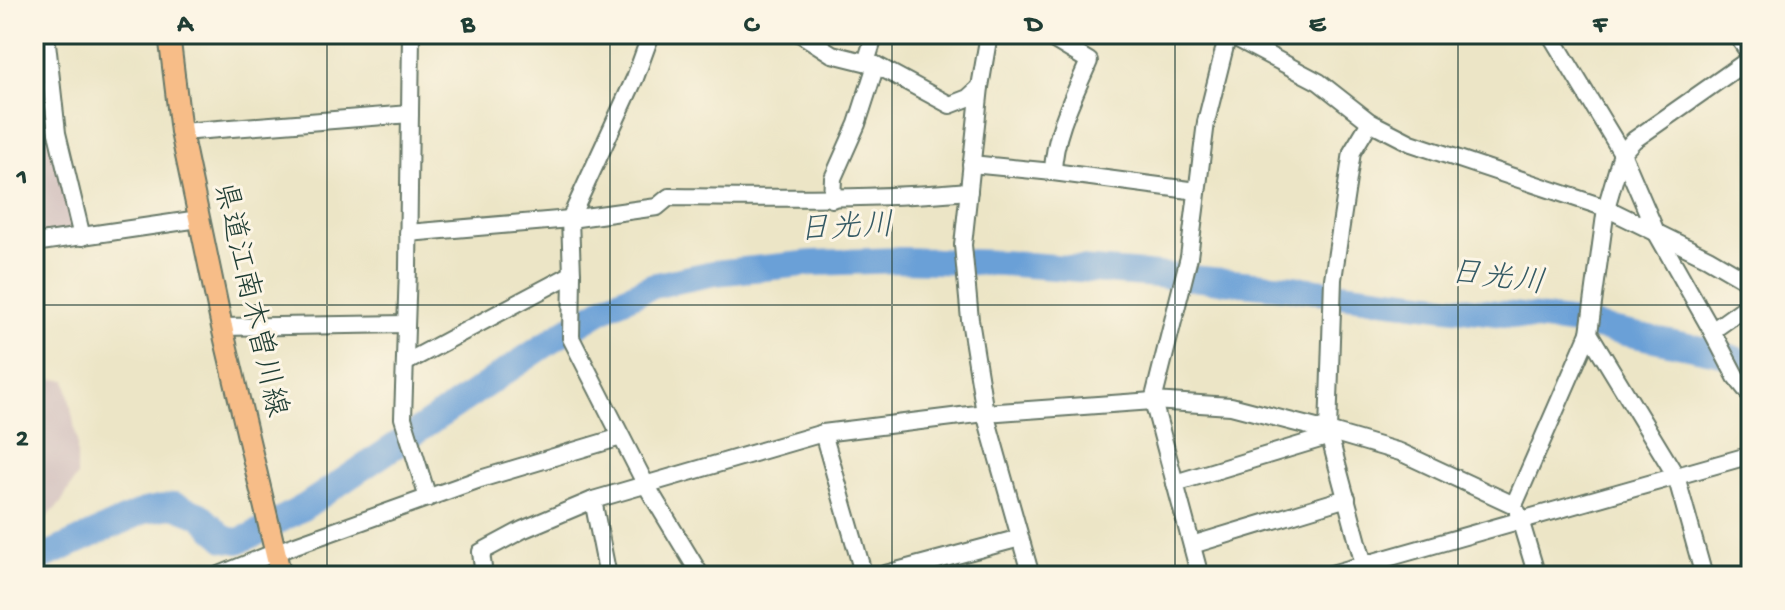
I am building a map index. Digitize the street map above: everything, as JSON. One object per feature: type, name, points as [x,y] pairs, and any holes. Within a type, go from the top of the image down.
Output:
[{"type":"main road","name":"県道江南木曽川線","points":[[169,34],[181,132],[222,327],[281,576]]},
{"type":"street","points":[[46,34],[57,133],[82,237]]},
{"type":"street","points":[[411,34],[403,418],[428,498]]},
{"type":"street","points":[[651,34],[635,78],[570,219],[571,338],[646,485],[701,576]]},
{"type":"street","points":[[801,34],[832,54],[871,64],[950,105],[968,98],[980,87]]},
{"type":"street","points":[[832,199],[833,178],[857,124],[875,34]]},
{"type":"street","points":[[989,34],[980,87],[963,245],[970,320],[985,413],[1031,576]]},
{"type":"street","points":[[1049,34],[1049,37],[1089,61],[1064,119],[1053,158],[1053,172]]},
{"type":"street","points":[[1200,576],[1153,401],[1189,257],[1206,122],[1228,34],[1319,82],[1370,122],[1411,143],[1606,208],[1708,258],[1751,283]]},
{"type":"street","points":[[1550,34],[1622,153],[1656,232],[1736,377],[1751,396]]},
{"type":"street","points":[[1537,576],[1518,513],[1590,327],[1606,208],[1622,153],[1634,140],[1751,57],[1736,34]]},
{"type":"street","points":[[181,132],[410,114]]},
{"type":"street","points":[[1365,570],[1329,433],[1333,279],[1352,152],[1370,122]]},
{"type":"street","points":[[971,164],[1197,191]]},
{"type":"street","points":[[408,233],[570,219],[657,207],[669,197],[832,199],[969,191]]},
{"type":"street","points":[[36,238],[82,237],[199,219]]},
{"type":"street","points":[[405,363],[572,274]]},
{"type":"street","points":[[1716,338],[1751,303]]},
{"type":"street","points":[[222,327],[406,324]]},
{"type":"street","points":[[1590,327],[1676,476],[1704,576]]},
{"type":"street","points":[[484,576],[481,552],[522,530],[593,500],[823,433],[985,413],[1153,401],[1231,406],[1400,452],[1518,513]]},
{"type":"street","points":[[823,433],[864,576]]},
{"type":"street","points":[[1175,483],[1329,433]]},
{"type":"street","points":[[217,576],[272,536],[428,498],[480,479],[621,437]]},
{"type":"street","points":[[1324,576],[1365,570],[1518,513],[1751,455]]},
{"type":"street","points":[[1192,545],[1347,498]]},
{"type":"street","points":[[593,500],[608,576]]},
{"type":"street","points":[[878,576],[1020,538]]},
{"type":"shaded area","points":[[34,34],[43,34],[80,241],[34,249]]},
{"type":"shaded area","points":[[34,319],[49,379],[66,380],[77,441],[77,476],[60,504],[34,530]]},
{"type":"waterway","name":"日光川","points":[[34,561],[144,511],[174,505],[200,515],[225,539],[238,541],[253,535],[304,507],[563,333],[610,305],[652,286],[714,273],[813,263],[901,260],[1002,263],[1170,276],[1577,323],[1717,352],[1751,365]]}]
